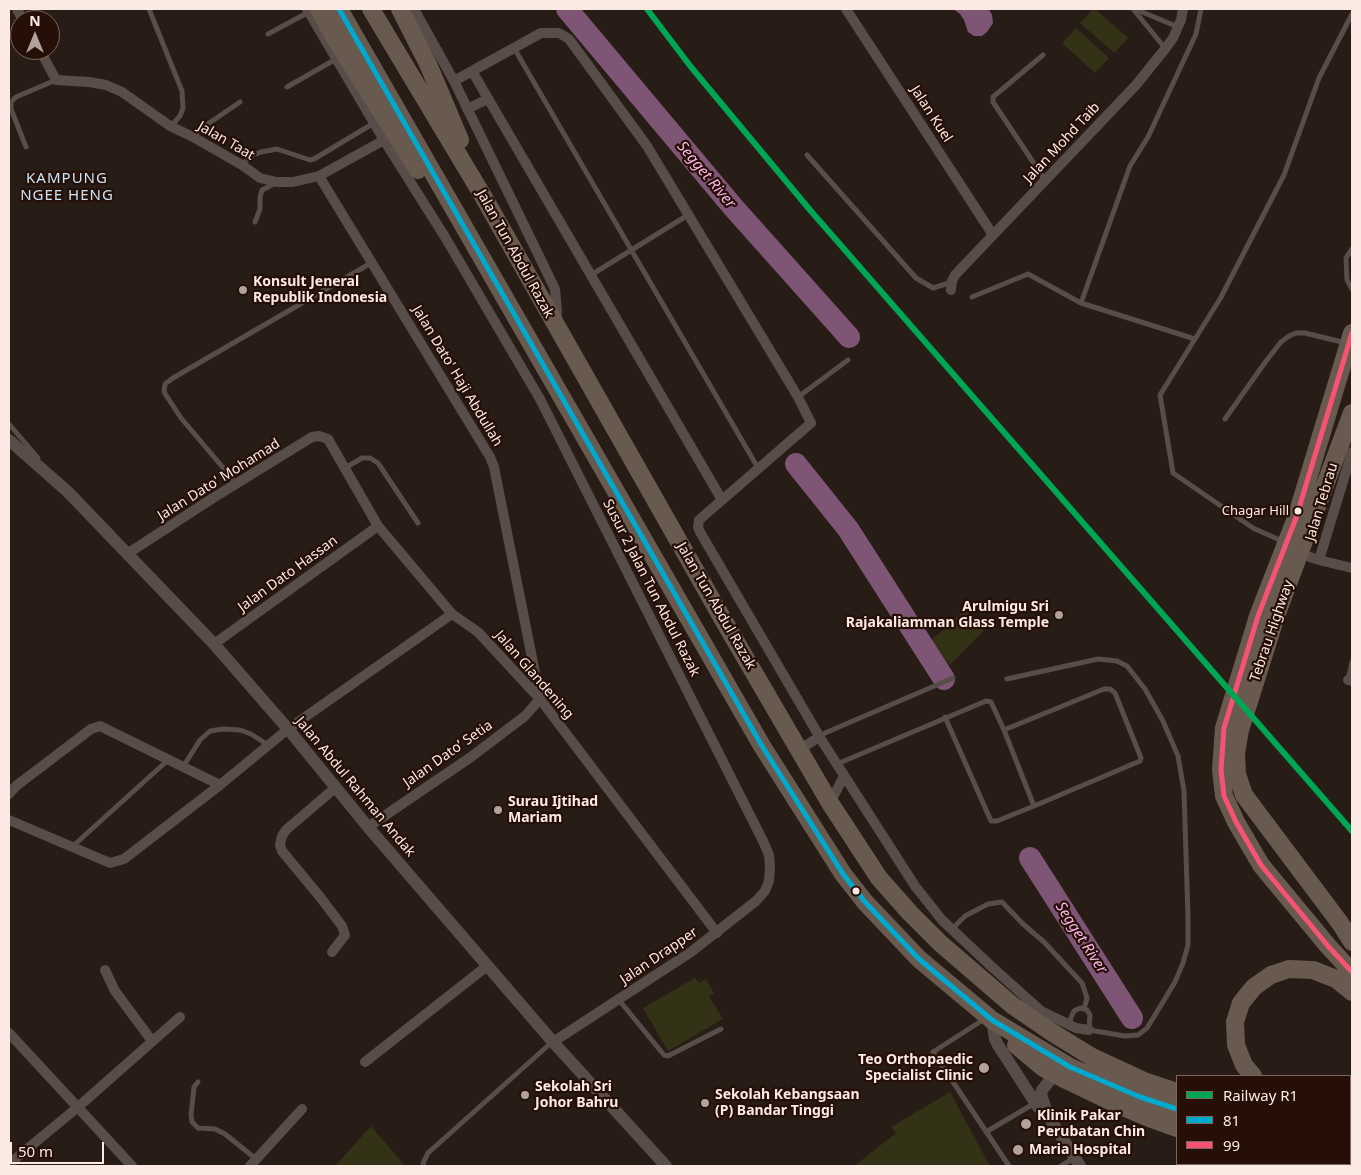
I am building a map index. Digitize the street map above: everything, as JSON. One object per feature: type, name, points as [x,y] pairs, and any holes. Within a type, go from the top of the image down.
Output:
[{"type":"highway","name":"Jalan Tun Abdul Razak","points":[[339,9],[762,746],[843,874],[864,902],[919,959],[990,1018],[1061,1050],[1092,1057],[1144,1081],[1176,1092]]},
{"type":"highway","name":"Jalan Tun Abdul Razak","points":[[370,9],[483,196],[725,624],[830,803],[879,878],[940,944],[1012,1005],[1061,1050],[1070,1067],[1176,1109]]},
{"type":"highway","points":[[400,9],[428,64],[483,196]]},
{"type":"highway","points":[[311,10],[336,40],[450,233],[476,248]]},
{"type":"highway","name":"Tebrau Highway","points":[[1351,338],[1296,518],[1258,616],[1246,657],[1232,729],[1221,770],[1224,796],[1236,822],[1261,865],[1352,972]]},
{"type":"highway","name":"Tebrau Highway","points":[[1352,413],[1290,575],[1258,671],[1232,729],[1237,774],[1244,795],[1340,923],[1352,942]]},
{"type":"highway","points":[[1312,466],[1315,475],[1324,476],[1330,472]]},
{"type":"highway","points":[[1314,558],[1320,500]]},
{"type":"highway","points":[[1252,1075],[1244,1065],[1236,1045],[1235,1022],[1241,1002],[1254,986],[1271,975],[1288,969],[1313,970],[1336,980],[1352,992]]},
{"type":"highway","points":[[1061,1050],[1116,1104],[1176,1128]]},
{"type":"street","points":[[414,9],[454,81],[555,289],[556,326]]},
{"type":"street","name":"Jalan Kuel","points":[[846,9],[994,235]]},
{"type":"street","name":"Jalan Mohd Taib","points":[[952,286],[955,275],[1136,85],[1173,38],[1181,20],[1183,9]]},
{"type":"street","name":"Susur 2 Jalan Tun Abdul Razak","points":[[311,10],[336,59],[384,140],[450,233],[540,399],[764,841],[769,855],[769,881]]},
{"type":"street","points":[[454,81],[541,32],[559,33],[569,39],[647,146],[798,397],[810,423],[699,520],[698,527],[700,532],[819,737],[915,886],[951,929],[1041,1011],[1061,1050]]},
{"type":"street","points":[[45,60],[56,80]]},
{"type":"street","points":[[472,71],[722,500]]},
{"type":"street","name":"Jalan Taat","points":[[56,80],[106,85],[122,92],[170,126],[242,165],[260,178],[277,182],[293,182],[319,176],[384,140]]},
{"type":"street","points":[[467,109],[488,99]]},
{"type":"street","name":"Jalan Dato' Haji Abdullah","points":[[319,176],[494,467],[540,699]]},
{"type":"street","name":"Jalan Dato' Mohamad","points":[[127,554],[236,483],[312,437],[319,436],[328,439]]},
{"type":"street","name":"Jalan Glandening","points":[[328,439],[378,526],[452,614],[478,632],[540,699],[717,933]]},
{"type":"street","name":"Jalan Abdul Rahman Andak","points":[[9,440],[68,492],[214,644],[552,1042],[666,1166]]},
{"type":"street","name":"Jalan Tebrau","points":[[1314,558],[1352,452]]},
{"type":"street","name":"Jalan Dato Hassan","points":[[214,644],[378,526]]},
{"type":"street","points":[[1314,558],[1352,568]]},
{"type":"street","points":[[9,820],[110,863],[124,859],[220,785],[288,729],[452,614]]},
{"type":"street","name":"Jalan Dato’ Setia","points":[[368,827],[471,757],[525,716],[540,699]]},
{"type":"street","points":[[9,794],[16,786],[91,729],[100,726],[220,785]]},
{"type":"street","points":[[799,750],[819,737]]},
{"type":"street","points":[[830,803],[844,776]]},
{"type":"street","points":[[332,952],[345,935],[342,926],[282,851],[280,845],[286,830],[335,788]]},
{"type":"street","name":"Jalan Drapper","points":[[552,1042],[691,952],[717,933],[756,901],[765,891],[769,881]]},
{"type":"street","points":[[365,1062],[487,966]]},
{"type":"street","points":[[105,970],[114,991],[152,1041]]},
{"type":"street","points":[[9,1164],[78,1107],[180,1017]]},
{"type":"street","points":[[990,1018],[998,1045],[1036,1103],[1047,1114],[1079,1164]]},
{"type":"street","points":[[1047,1114],[1041,1094],[1061,1050],[1076,1028],[1089,1030]]},
{"type":"street","points":[[9,1033],[132,1166]]},
{"type":"street","points":[[253,1163],[302,1109]]},
{"type":"lane","points":[[150,9],[182,91],[183,108],[180,116],[170,126]]},
{"type":"lane","points":[[1134,9],[1178,27]]},
{"type":"lane","points":[[1134,9],[1166,48]]},
{"type":"lane","points":[[1081,303],[1130,166],[1148,137],[1196,34],[1201,9]]},
{"type":"lane","points":[[268,34],[311,10]]},
{"type":"lane","points":[[1287,543],[1253,528],[1173,472],[1160,395],[1220,299],[1284,175],[1319,78],[1352,14]]},
{"type":"lane","points":[[514,48],[758,468]]},
{"type":"lane","points":[[1043,55],[994,97],[993,102],[1046,181]]},
{"type":"lane","points":[[287,87],[336,59]]},
{"type":"lane","name":"Jalan Taat","points":[[26,147],[11,109],[11,102],[16,97],[56,80]]},
{"type":"lane","points":[[193,137],[199,130],[240,102]]},
{"type":"lane","points":[[242,165],[251,156],[277,149],[310,160],[314,159],[374,123]]},
{"type":"lane","points":[[807,155],[916,278],[933,288],[952,286]]},
{"type":"lane","points":[[255,222],[260,209],[262,190],[277,182]]},
{"type":"lane","points":[[590,275],[688,215]]},
{"type":"lane","points":[[1352,249],[1346,258],[1347,280],[1352,289]]},
{"type":"lane","points":[[236,483],[181,418],[164,392],[165,384],[372,262]]},
{"type":"lane","points":[[972,297],[1028,274],[1081,303],[1195,340]]},
{"type":"lane","points":[[1225,419],[1266,361],[1288,336],[1296,333],[1305,333],[1351,338]]},
{"type":"lane","points":[[798,397],[848,360]]},
{"type":"lane","points":[[9,424],[68,492]]},
{"type":"lane","points":[[345,468],[362,458],[370,458],[378,463],[418,523]]},
{"type":"lane","points":[[1007,679],[1098,659],[1117,661],[1126,666],[1145,689],[1163,721],[1178,756],[1184,792],[1188,917],[1188,945],[1184,964],[1147,1028],[1138,1035],[1125,1036],[1089,1030],[1090,1015],[1087,1010],[1080,1008],[1074,1011],[1061,1050]]},
{"type":"lane","points":[[1350,681],[1352,662]]},
{"type":"lane","points":[[819,737],[953,678]]},
{"type":"lane","points":[[945,718],[991,821],[997,822],[1140,761],[1141,758],[1115,693],[1110,689],[1104,689],[1004,730]]},
{"type":"lane","points":[[836,764],[986,701],[991,702],[1034,806]]},
{"type":"lane","points":[[182,767],[200,740],[210,731],[223,729],[240,730],[251,734],[268,745]]},
{"type":"lane","points":[[73,847],[168,760]]},
{"type":"lane","points":[[951,929],[965,916],[988,904],[1002,902],[1044,942],[1082,983],[1087,998],[1084,1009]]},
{"type":"lane","points":[[618,999],[664,1055],[668,1056],[721,1029]]},
{"type":"lane","points":[[990,1018],[933,1052],[1009,1166]]},
{"type":"lane","points":[[424,1166],[423,1163],[428,1153],[552,1042]]},
{"type":"lane","points":[[198,1082],[194,1087],[192,1122],[198,1128],[215,1129],[226,1134],[253,1163]]},
{"type":"lane","points":[[986,1132],[1036,1103]]},
{"type":"lane","points":[[1060,1166],[1079,1164]]},
{"type":"shaded area","points":[[953,9],[988,9],[992,15],[993,23],[982,36],[974,36],[968,32],[960,14]]},
{"type":"shaded area","points":[[1093,9],[1128,38],[1114,53],[1080,23]]},
{"type":"shaded area","points":[[1076,28],[1109,58],[1095,73],[1062,43]]},
{"type":"shaded area","points":[[965,610],[986,628],[950,665],[926,645]]},
{"type":"shaded area","points":[[695,978],[699,983],[706,979],[714,993],[709,996],[723,1019],[668,1051],[643,1008]]},
{"type":"shaded area","points":[[950,1092],[990,1166],[854,1166],[896,1133],[891,1127]]},
{"type":"shaded area","points":[[371,1126],[405,1166],[335,1166]]},
{"type":"waterway","name":"Segget River","points":[[567,9],[733,207],[849,337]]},
{"type":"waterway","name":"Segget River","points":[[796,464],[848,529],[944,679]]},
{"type":"waterway","name":"Segget River","points":[[1030,858],[1132,1018]]},
{"type":"rail line","name":"R1","points":[[647,9],[691,67],[810,210],[1352,831]]},
{"type":"transit line","name":"81","points":[[339,9],[762,746],[843,874],[865,902],[919,959],[992,1020],[1070,1067],[1140,1097],[1176,1109]]},
{"type":"transit line","name":"99","points":[[1352,333],[1296,518],[1258,616],[1224,728],[1221,770],[1224,796],[1236,822],[1261,865],[1352,972]]},
{"type":"place","name":"Konsult Jeneral Republik Indonesia","points":[[243,290]]},
{"type":"place","name":"Chagar Hill","points":[[1298,511]]},
{"type":"place","name":"Arulmigu Sri Rajakaliamman Glass Temple","points":[[1059,615]]},
{"type":"place","name":"Surau Ijtihad Mariam","points":[[498,810]]},
{"type":"place","name":"Teo Orthopaedic Specialist Clinic","points":[[984,1068]]},
{"type":"place","name":"Sekolah Sri Johor Bahru","points":[[525,1095]]},
{"type":"place","name":"Sekolah Kebangsaan (P) Bandar Tinggi","points":[[705,1103]]},
{"type":"place","name":"Klinik Pakar Perubatan Chin","points":[[1026,1124]]},
{"type":"place","name":"Maria Hospital","points":[[1018,1150]]},
{"type":"district","name":"KAMPUNG NGEE HENG","points":[[67,188]]}]
